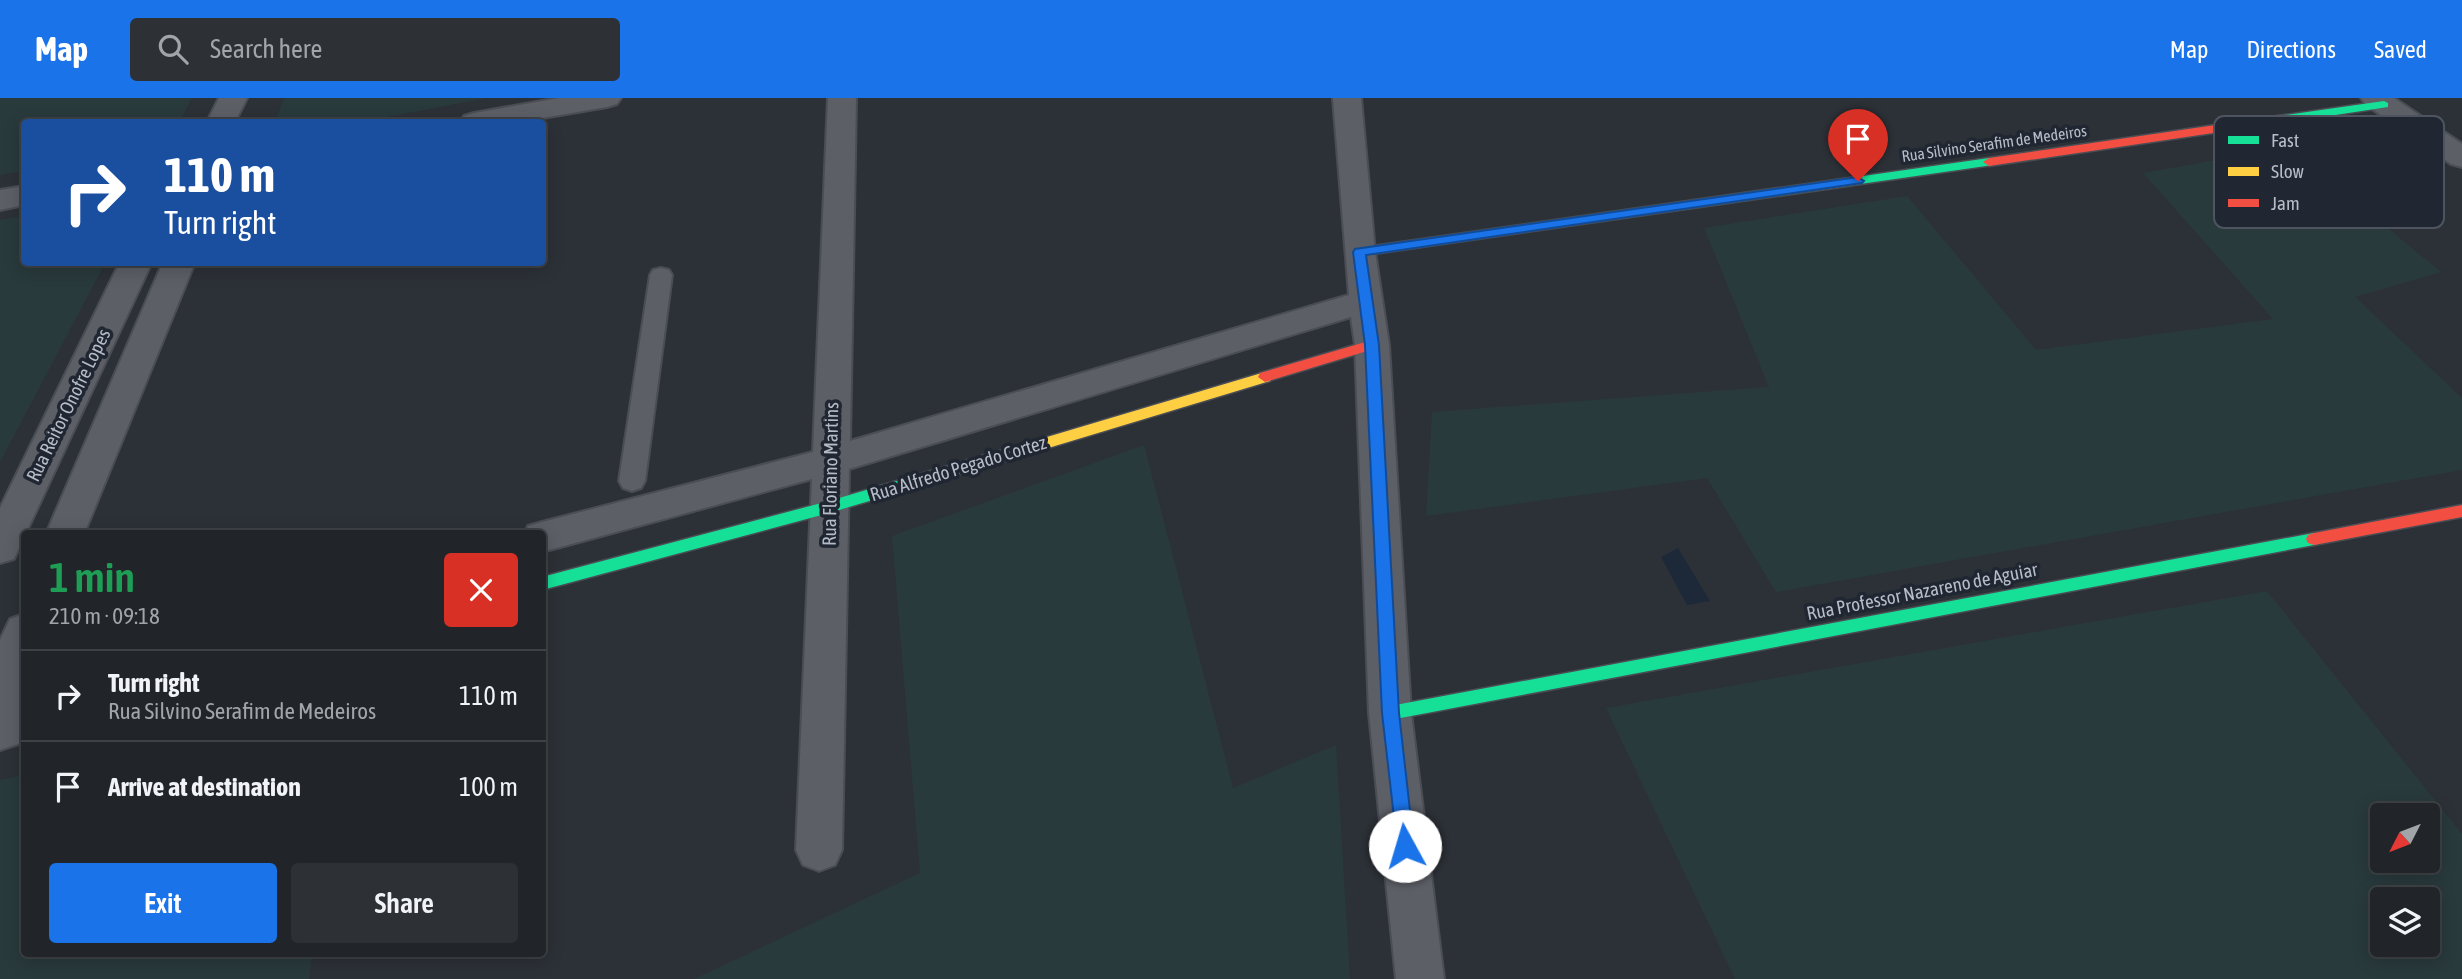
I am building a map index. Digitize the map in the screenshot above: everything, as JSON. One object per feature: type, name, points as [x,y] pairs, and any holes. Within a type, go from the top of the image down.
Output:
[{"type":"street","points":[[222,119],[233,98]]},
{"type":"street","points":[[491,119],[607,98]]},
{"type":"street","name":"Rua Floriano Martins","points":[[819,849],[842,98]]},
{"type":"street","points":[[1347,98],[1359,252],[1372,345],[1390,713],[1420,979]]},
{"type":"street","points":[[2380,102],[2400,116]]},
{"type":"street","name":"Rua Silvino Serafim de Medeiros","points":[[2285,116],[2380,102]]},
{"type":"street","name":"Rua Silvino Serafim de Medeiros","points":[[1359,252],[2214,126]]},
{"type":"street","points":[[2444,146],[2462,158]]},
{"type":"street","points":[[0,200],[21,196]]},
{"type":"street","name":"Rua Reitor Onofre Lopes","points":[[0,548],[134,266]]},
{"type":"street","points":[[67,530],[177,266]]},
{"type":"street","points":[[546,535],[630,498],[829,461],[1367,301]]},
{"type":"street","name":"Rua Alfredo Pegado Cortez","points":[[546,583],[829,507],[1372,345]]},
{"type":"street","name":"Rua Professor Nazareno de Aguiar","points":[[1390,713],[2462,510]]},
{"type":"street","points":[[7,686],[21,641]]},
{"type":"street","points":[[0,731],[21,725]]},
{"type":"lane","points":[[630,498],[661,275]]},
{"type":"shaded area","points":[[0,98],[192,98],[181,119],[21,119],[21,172],[0,175]]},
{"type":"shaded area","points":[[284,98],[487,98],[377,119],[276,119]]},
{"type":"shaded area","points":[[2214,160],[2214,228],[2387,228],[2441,272],[2355,297],[2462,398],[2462,470],[1776,592],[1707,478],[1426,516],[1432,412],[1769,387],[1704,228],[1907,196],[2036,350],[2273,319],[2143,173]]},
{"type":"shaded area","points":[[21,216],[21,266],[103,266],[0,462],[0,220]]},
{"type":"shaded area","points":[[1144,445],[1233,788],[1336,745],[1350,979],[694,979],[920,873],[892,536]]},
{"type":"shaded area","points":[[2267,591],[2437,803],[2370,803],[2370,873],[2440,873],[2440,807],[2462,834],[2462,979],[1735,979],[1606,708]]},
{"type":"shaded area","points":[[21,776],[21,957],[312,957],[309,979],[0,979],[0,780]]},
{"type":"water","points":[[1678,548],[1710,601],[1687,605],[1661,557]]},
{"type":"traffic: fast","points":[[2306,116],[2384,105]]},
{"type":"traffic: fast","points":[[1359,252],[1989,162]]},
{"type":"traffic: fast","points":[[546,583],[829,507],[1005,455]]},
{"type":"traffic: fast","points":[[1390,713],[2314,539]]},
{"type":"traffic: slow","points":[[1005,455],[1265,377]]},
{"type":"traffic: jam","points":[[1989,162],[2214,129]]},
{"type":"traffic: jam","points":[[1265,377],[1372,345]]},
{"type":"traffic: jam","points":[[2314,539],[2462,511]]},
{"type":"route","points":[[1405,846],[1390,713],[1372,345],[1359,252],[1858,181]]}]
